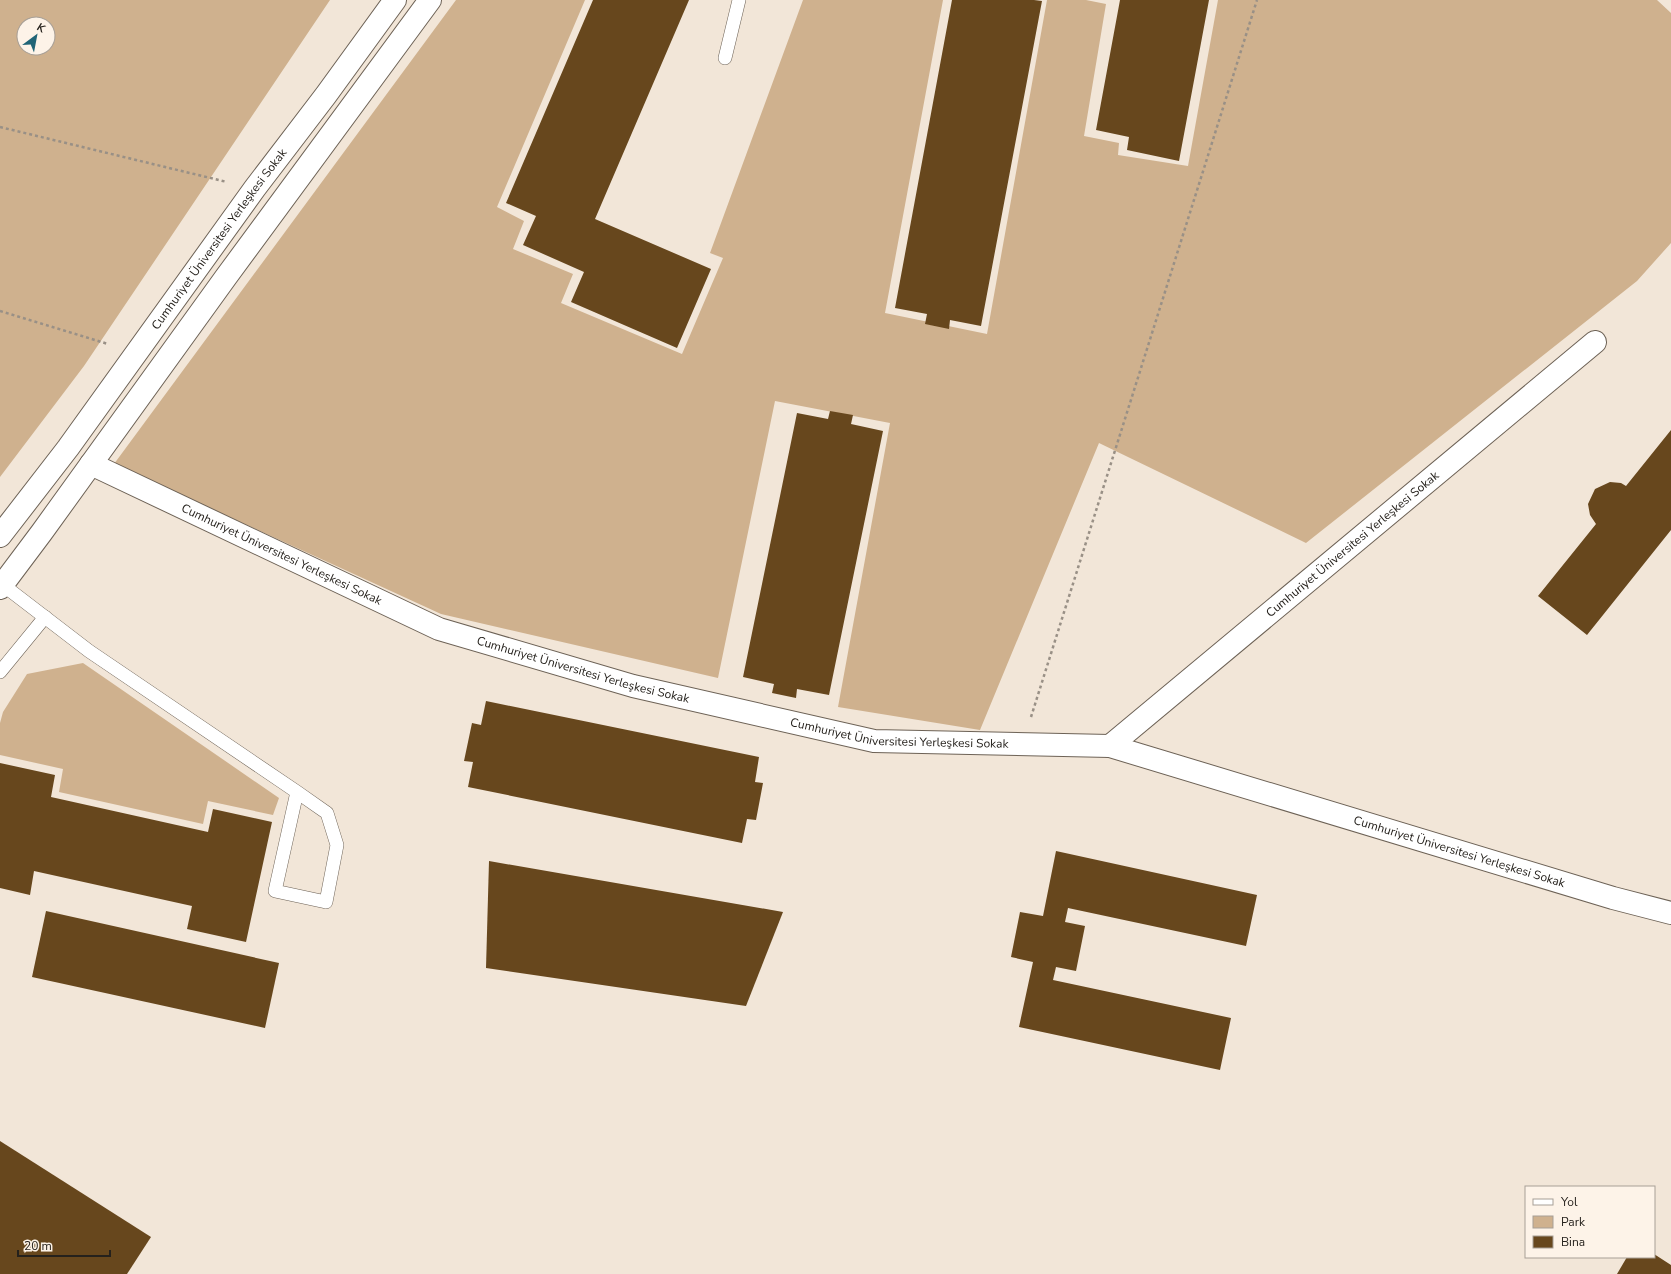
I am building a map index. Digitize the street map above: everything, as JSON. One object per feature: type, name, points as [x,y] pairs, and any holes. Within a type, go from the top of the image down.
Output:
[{"type":"street","name":"Cumhuriyet Üniversitesi Yerleşkesi Sokak","points":[[0,536],[68,448],[255,188],[326,95],[395,0]]},
{"type":"street","points":[[1,586],[430,0]]},
{"type":"street","name":"Cumhuriyet Üniversitesi Yerleşkesi Sokak","points":[[1110,746],[1595,342]]},
{"type":"street","name":"Cumhuriyet Üniversitesi Yerleşkesi Sokak","points":[[90,464],[439,628],[633,686],[874,741],[1110,746],[1612,898],[1671,913]]},
{"type":"lane","points":[[725,58],[738,0]]},
{"type":"lane","points":[[1,586],[45,617],[89,651],[328,813],[337,845],[326,902],[275,891],[297,792]]},
{"type":"lane","points":[[0,672],[45,617]]},
{"type":"path","points":[[1022,744],[1257,0]]},
{"type":"path","points":[[0,127],[255,188]]},
{"type":"path","points":[[0,311],[136,353]]},
{"type":"green space","points":[[0,0],[330,0],[84,366],[0,477]]},
{"type":"green space","points":[[456,0],[585,0],[497,207],[524,221],[513,249],[573,274],[561,303],[682,354],[723,258],[710,253],[803,0],[943,0],[885,313],[987,334],[1047,0],[1086,0],[1106,4],[1084,136],[1119,143],[1118,155],[1188,166],[1218,0],[1657,0],[1671,13],[1671,243],[1637,281],[1306,543],[1099,443],[980,730],[838,707],[890,423],[775,401],[718,678],[441,614],[114,464]]},
{"type":"green space","points":[[83,663],[279,798],[273,815],[208,801],[203,824],[59,792],[63,769],[0,755],[0,723],[3,712],[27,674]]},
{"type":"building","points":[[593,0],[689,0],[595,219],[711,269],[677,348],[571,302],[584,272],[523,245],[536,216],[506,203]]},
{"type":"building","points":[[952,0],[1042,1],[981,326],[950,320],[949,329],[925,324],[927,314],[895,308]]},
{"type":"building","points":[[1120,0],[1209,0],[1179,161],[1127,150],[1129,137],[1096,130]]},
{"type":"building","points":[[830,411],[853,415],[851,424],[883,431],[829,695],[797,689],[796,698],[772,693],[774,684],[743,677],[797,413],[828,419]]},
{"type":"building","points":[[1671,430],[1671,530],[1587,635],[1538,596],[1596,524],[1590,515],[1588,504],[1595,489],[1610,482],[1621,483],[1626,486]]},
{"type":"building","points":[[486,701],[759,757],[755,782],[763,783],[756,820],[747,819],[742,843],[468,787],[473,762],[464,761],[472,723],[481,725]]},
{"type":"building","points":[[0,763],[55,775],[51,797],[208,832],[213,809],[272,822],[246,942],[187,929],[192,906],[34,871],[30,895],[0,888]]},
{"type":"building","points":[[1056,851],[1257,895],[1246,946],[1068,908],[1065,922],[1085,926],[1076,971],[1056,967],[1053,980],[1231,1018],[1220,1070],[1019,1027],[1033,962],[1011,957],[1020,912],[1043,916]]},
{"type":"building","points":[[489,861],[783,912],[746,1006],[486,968]]},
{"type":"building","points":[[46,911],[279,963],[265,1028],[32,977]]},
{"type":"building","points":[[0,1141],[151,1237],[127,1274],[0,1274]]},
{"type":"building","points":[[1655,1255],[1671,1265],[1671,1274],[1617,1274],[1626,1258],[1655,1258]]}]
